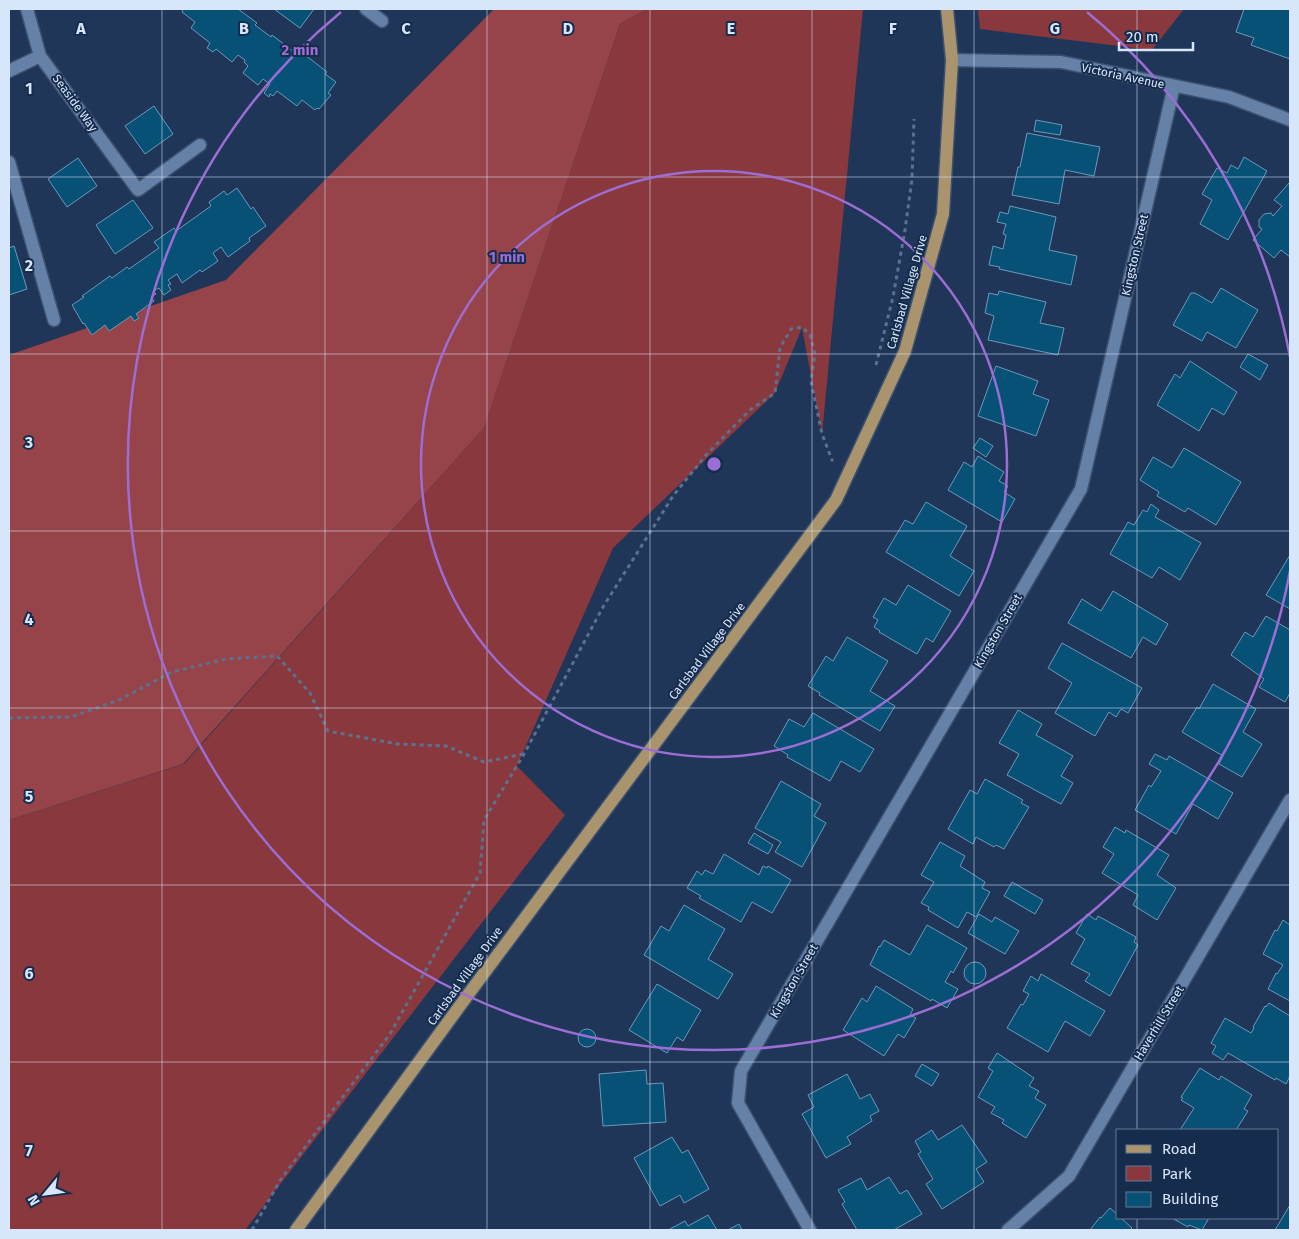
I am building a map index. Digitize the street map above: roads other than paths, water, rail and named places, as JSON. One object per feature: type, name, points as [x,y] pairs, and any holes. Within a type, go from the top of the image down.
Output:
[{"type":"main road","name":"Carlsbad Village Drive","points":[[296,1230],[470,992],[836,500],[906,351],[943,214],[952,60],[947,9]]},
{"type":"street","name":"Seaside Way","points":[[27,9],[40,56],[138,190],[200,145]]},
{"type":"street","points":[[366,9],[382,21]]},
{"type":"street","points":[[9,72],[40,56]]},
{"type":"street","name":"Victoria Avenue","points":[[952,60],[1061,62],[1229,97],[1290,120]]},
{"type":"street","name":"Kingston Street","points":[[810,1230],[738,1103],[741,1071],[1081,489],[1174,86]]},
{"type":"street","points":[[9,162],[54,320]]},
{"type":"street","name":"Haverhill Street","points":[[1008,1230],[1069,1176],[1290,800]]}]
